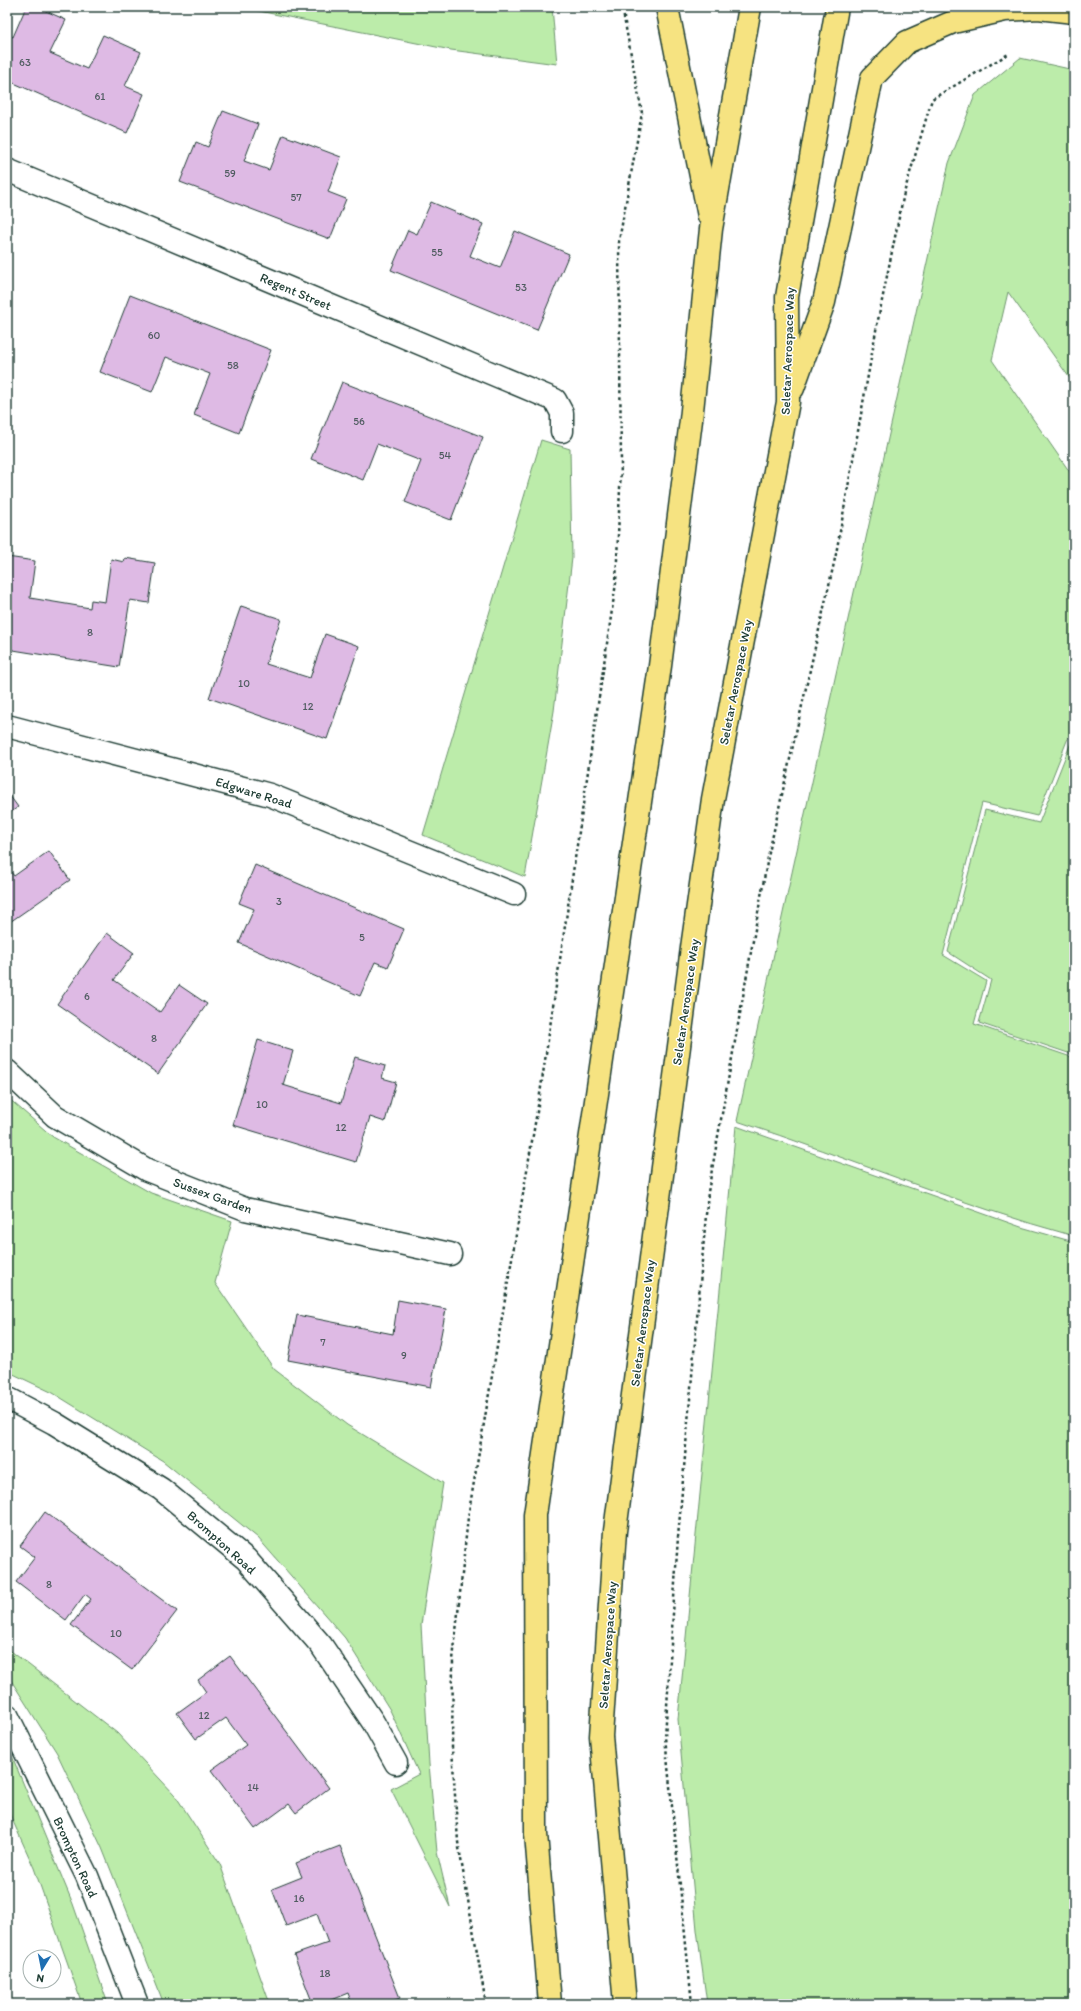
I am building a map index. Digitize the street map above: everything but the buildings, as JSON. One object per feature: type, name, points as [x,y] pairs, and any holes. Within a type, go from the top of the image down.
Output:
[{"type":"main road","points":[[668,7],[711,229]]},
{"type":"main road","points":[[550,2004],[536,1834],[535,1515],[660,666],[692,420],[711,229],[750,7]]},
{"type":"main road","name":"Seletar Aerospace Way","points":[[625,2004],[601,1736],[615,1531],[713,799],[788,402],[787,297],[836,7]]},
{"type":"main road","points":[[788,402],[824,302],[872,78],[907,42],[953,22],[1005,10],[1038,8],[1074,12]]},
{"type":"street","name":"Regent Street","points":[[7,170],[555,400],[562,413],[562,431]]},
{"type":"street","name":"Edgware Road","points":[[7,726],[270,794],[514,894]]},
{"type":"street","name":"Sussex Garden","points":[[7,1071],[55,1116],[147,1170],[245,1209],[450,1254]]},
{"type":"street","name":"Brompton Road","points":[[7,1398],[54,1422],[161,1489],[246,1559],[321,1645],[374,1722],[396,1763]]},
{"type":"street","name":"Brompton Road","points":[[7,1714],[87,1876],[137,2004]]},
{"type":"path","points":[[486,2004],[458,1842],[452,1748],[453,1660],[468,1517],[540,1094],[616,583],[621,466],[619,241],[642,113],[622,7]]},
{"type":"path","points":[[692,2004],[664,1737],[679,1529],[708,1192],[768,857],[836,554],[877,325],[904,193],[932,98],[1010,53]]},
{"type":"green space","points":[[239,7],[552,7],[557,64],[451,50]]},
{"type":"green space","points":[[1020,58],[1074,70],[1074,384],[1008,292],[992,360],[1074,478],[1074,723],[1037,816],[982,803],[943,955],[986,981],[974,1024],[1074,1058],[1074,1236],[1031,1224],[947,1196],[737,1121],[949,163],[975,95]]},
{"type":"green space","points":[[541,440],[570,449],[572,558],[554,711],[525,877],[423,835]]},
{"type":"green space","points":[[1074,735],[1074,1055],[979,1023],[991,980],[948,952],[985,810],[1039,823]]},
{"type":"green space","points":[[7,1097],[53,1137],[151,1193],[232,1221],[215,1283],[274,1369],[347,1425],[443,1483],[421,1625],[429,1764],[437,1852],[450,1907],[391,1789],[419,1774],[390,1710],[345,1638],[258,1538],[163,1461],[53,1393],[7,1371]]},
{"type":"green space","points":[[736,1126],[1021,1227],[1074,1242],[1074,2004],[707,2004],[697,1930],[678,1719]]},
{"type":"green space","points":[[7,1648],[117,1733],[175,1795],[220,1864],[270,2004],[164,2004],[102,1848],[57,1753],[7,1674]]},
{"type":"green space","points":[[7,1744],[73,1904],[108,2004],[82,2004],[34,1868],[7,1808]]}]
